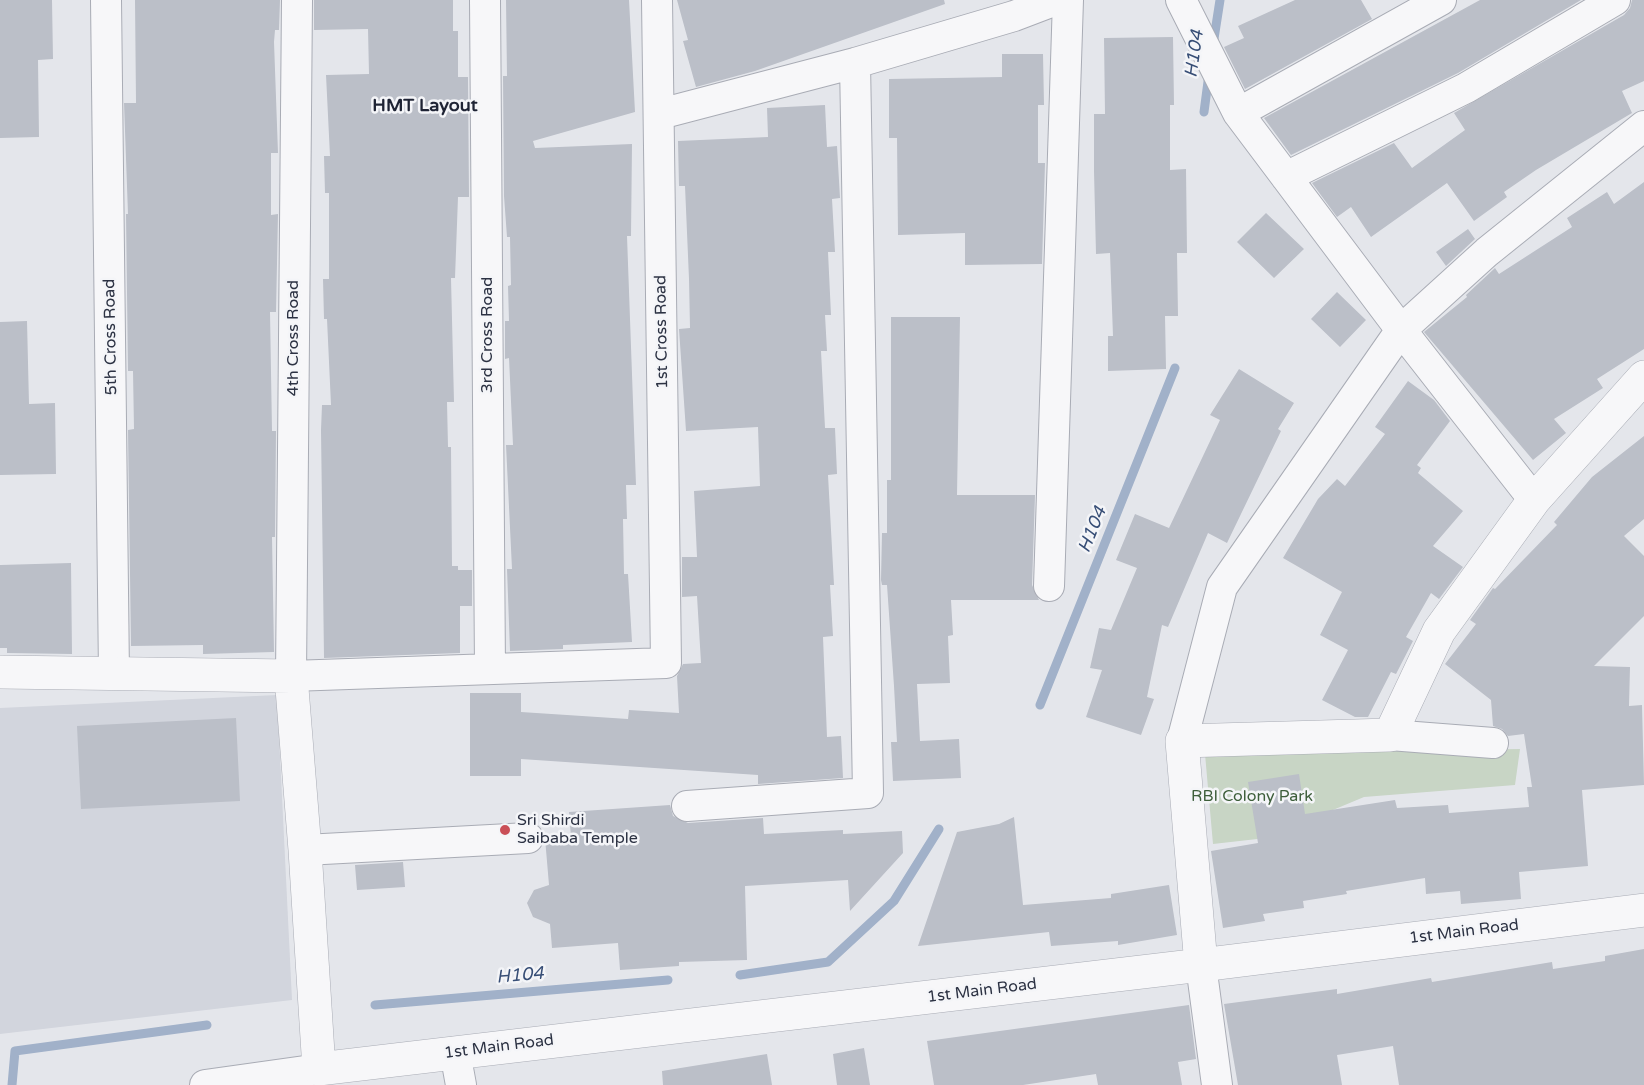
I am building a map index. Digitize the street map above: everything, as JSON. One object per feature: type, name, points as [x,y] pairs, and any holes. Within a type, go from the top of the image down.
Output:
[{"type":"street","name":"5th Cross Road","points":[[106,0],[114,674]]},
{"type":"street","name":"4th Cross Road","points":[[291,676],[297,0]]},
{"type":"street","name":"3rd Cross Road","points":[[485,0],[490,669]]},
{"type":"street","name":"1st Cross Road","points":[[490,669],[666,663],[657,0]]},
{"type":"street","points":[[660,114],[855,63],[1014,16],[1056,0]]},
{"type":"street","points":[[1049,586],[1068,0]]},
{"type":"street","points":[[1181,0],[1238,113],[1401,330],[1534,500]]},
{"type":"street","points":[[1238,113],[1441,0]]},
{"type":"street","points":[[1286,177],[1466,88],[1615,0]]},
{"type":"street","points":[[687,806],[868,793],[855,63]]},
{"type":"street","points":[[1217,1085],[1201,965],[1182,741],[1222,587],[1401,330],[1487,252],[1644,126]]},
{"type":"street","points":[[1390,735],[1439,631],[1534,500],[1644,377]]},
{"type":"street","points":[[0,672],[291,676],[490,669]]},
{"type":"street","points":[[205,1085],[319,1069],[291,676]]},
{"type":"street","points":[[1182,741],[1390,735],[1493,743]]},
{"type":"street","points":[[305,850],[528,838]]},
{"type":"street","name":"1st Main Road","points":[[319,1069],[1201,965],[1644,910]]},
{"type":"street","points":[[455,1052],[461,1085]]},
{"type":"shaded area","points":[[277,695],[292,1000],[0,1034],[0,708]]},
{"type":"green space","name":"RBI Colony Park","points":[[1520,749],[1515,785],[1364,797],[1266,838],[1213,844],[1205,754]]},
{"type":"building","points":[[0,0],[52,0],[53,59],[38,60],[39,137],[0,138]]},
{"type":"building","points":[[135,0],[280,0],[279,30],[275,30],[274,42],[278,153],[271,153],[271,215],[278,214],[276,312],[270,312],[272,431],[276,431],[275,537],[272,537],[274,652],[203,654],[203,645],[131,646],[128,430],[134,429],[133,371],[128,371],[126,214],[128,214],[124,103],[136,103]]},
{"type":"building","points":[[314,0],[453,0],[453,31],[458,31],[458,77],[468,77],[469,197],[458,197],[455,278],[451,278],[454,402],[447,402],[448,447],[451,447],[452,566],[458,566],[458,570],[472,570],[472,606],[460,606],[460,653],[324,658],[321,430],[322,405],[331,405],[323,279],[329,279],[329,193],[325,193],[324,156],[330,156],[326,75],[369,74],[368,29],[314,30]]},
{"type":"building","points":[[506,0],[629,0],[635,112],[533,141],[535,148],[632,144],[631,236],[627,236],[636,485],[626,485],[627,519],[623,519],[624,574],[628,574],[632,642],[563,645],[563,649],[510,651],[507,569],[512,569],[506,445],[513,445],[509,358],[505,359],[505,321],[509,321],[508,286],[511,285],[510,237],[507,237],[504,196],[503,76],[507,76]]},
{"type":"building","points":[[677,0],[944,0],[945,4],[755,71],[696,87],[683,41],[688,40]]},
{"type":"building","points":[[1295,0],[1361,0],[1372,19],[1245,89],[1224,47],[1244,38],[1238,26]]},
{"type":"building","points":[[1480,0],[1581,0],[1458,73],[1291,155],[1264,118]]},
{"type":"building","points":[[1632,0],[1644,0],[1644,81],[1622,91],[1632,113],[1536,170],[1504,192],[1507,197],[1474,221],[1447,183],[1371,237],[1351,207],[1337,217],[1312,183],[1394,143],[1412,168],[1465,130],[1454,113],[1624,15],[1630,8]]},
{"type":"building","points":[[1173,37],[1174,105],[1170,105],[1170,170],[1186,169],[1187,253],[1177,253],[1178,316],[1165,316],[1166,369],[1108,371],[1108,336],[1113,336],[1110,253],[1096,254],[1094,171],[1094,114],[1105,114],[1104,38]]},
{"type":"building","points":[[1002,54],[1043,54],[1044,105],[1038,105],[1038,163],[1045,163],[1042,264],[965,265],[965,233],[898,235],[897,138],[889,138],[889,79],[1002,77]]},
{"type":"building","points":[[825,105],[827,147],[837,146],[840,198],[832,199],[835,252],[828,252],[831,315],[825,315],[827,351],[821,351],[825,428],[835,428],[837,474],[828,475],[834,585],[830,585],[833,636],[823,637],[827,737],[841,736],[843,778],[758,784],[758,775],[521,759],[521,776],[470,776],[470,693],[521,693],[521,712],[628,719],[629,710],[679,713],[677,676],[683,664],[701,663],[697,596],[682,597],[682,557],[697,557],[694,491],[760,486],[758,427],[686,431],[679,329],[690,328],[689,279],[685,186],[679,186],[678,141],[768,137],[767,108]]},
{"type":"building","points":[[1644,182],[1644,349],[1597,379],[1603,388],[1554,419],[1566,433],[1533,460],[1424,332],[1467,297],[1466,295],[1495,268],[1499,274],[1572,227],[1567,218],[1607,192],[1614,204]]},
{"type":"building","points":[[1266,213],[1304,249],[1274,278],[1237,242]]},
{"type":"building","points":[[1468,229],[1475,239],[1446,266],[1436,252]]},
{"type":"building","points":[[1337,292],[1366,320],[1340,347],[1311,319]]},
{"type":"building","points":[[891,317],[960,317],[957,495],[1035,495],[1032,585],[1039,600],[951,600],[953,635],[948,636],[950,683],[917,684],[920,741],[959,739],[961,778],[893,781],[891,742],[897,742],[894,686],[887,585],[882,585],[881,580],[882,533],[887,533],[887,480],[891,480]]},
{"type":"building","points":[[27,321],[29,404],[55,403],[56,474],[0,475],[0,322]]},
{"type":"building","points":[[1239,369],[1294,403],[1278,429],[1281,431],[1227,543],[1208,533],[1168,627],[1162,625],[1147,697],[1154,699],[1141,735],[1086,717],[1102,670],[1090,668],[1099,628],[1111,630],[1137,568],[1116,560],[1135,514],[1169,528],[1220,420],[1210,415]]},
{"type":"building","points":[[1408,381],[1434,400],[1450,421],[1417,465],[1421,468],[1418,473],[1463,511],[1433,546],[1463,567],[1439,599],[1431,593],[1406,637],[1413,641],[1396,674],[1391,672],[1368,717],[1355,717],[1322,700],[1348,650],[1320,635],[1342,592],[1283,558],[1318,499],[1337,479],[1345,486],[1385,434],[1375,427]]},
{"type":"building","points":[[1644,436],[1644,519],[1624,536],[1644,556],[1644,616],[1594,666],[1630,667],[1629,706],[1642,705],[1644,785],[1582,790],[1588,866],[1519,872],[1521,899],[1461,904],[1460,891],[1426,894],[1425,878],[1346,891],[1347,894],[1303,901],[1304,908],[1263,914],[1265,921],[1223,928],[1211,851],[1258,843],[1248,782],[1299,774],[1305,814],[1395,800],[1397,808],[1448,805],[1449,813],[1529,807],[1527,787],[1532,787],[1524,734],[1508,736],[1502,729],[1493,726],[1491,700],[1445,664],[1476,624],[1470,620],[1493,588],[1495,589],[1557,525],[1554,522],[1592,477]]},
{"type":"building","points":[[71,563],[72,654],[7,653],[7,648],[0,648],[0,565]]},
{"type":"building","points":[[236,718],[240,801],[81,809],[77,726]]},
{"type":"building","points":[[670,805],[673,816],[688,823],[763,818],[764,834],[843,830],[843,834],[902,831],[903,853],[850,911],[848,880],[745,886],[747,960],[679,962],[679,966],[620,970],[618,943],[552,948],[550,924],[533,917],[527,903],[534,890],[549,885],[545,838],[571,837],[569,812]]},
{"type":"building","points":[[1014,817],[1023,905],[1111,898],[1111,894],[1169,885],[1177,935],[1118,945],[1118,941],[1051,946],[1049,932],[918,946],[957,832],[999,824]]},
{"type":"building","points":[[403,862],[405,887],[357,890],[355,865]]},
{"type":"building","points":[[1644,949],[1644,1085],[1399,1085],[1393,1046],[1337,1055],[1342,1085],[1238,1085],[1224,1004],[1337,989],[1337,994],[1431,978],[1432,982],[1552,962],[1553,969],[1605,961],[1605,956]]},
{"type":"building","points":[[1189,1005],[1196,1059],[1178,1062],[1182,1085],[1098,1085],[1096,1074],[1023,1085],[934,1085],[927,1041]]},
{"type":"building","points":[[864,1048],[870,1085],[837,1085],[833,1054]]},
{"type":"building","points":[[767,1054],[772,1085],[663,1085],[662,1071]]},
{"type":"waterway","name":"H104","points":[[1213,45],[1220,0]]},
{"type":"waterway","name":"H104","points":[[1204,112],[1209,74]]},
{"type":"waterway","name":"H104","points":[[1040,705],[1175,368]]},
{"type":"waterway","name":"H104","points":[[740,975],[828,962],[894,901],[939,829]]},
{"type":"waterway","name":"H104","points":[[375,1005],[668,980]]},
{"type":"waterway","name":"H104","points":[[12,1085],[15,1051],[207,1025]]},
{"type":"place","name":"Sri Shirdi Saibaba Temple","points":[[505,830]]},
{"type":"district","name":"HMT Layout","points":[[425,106]]}]
